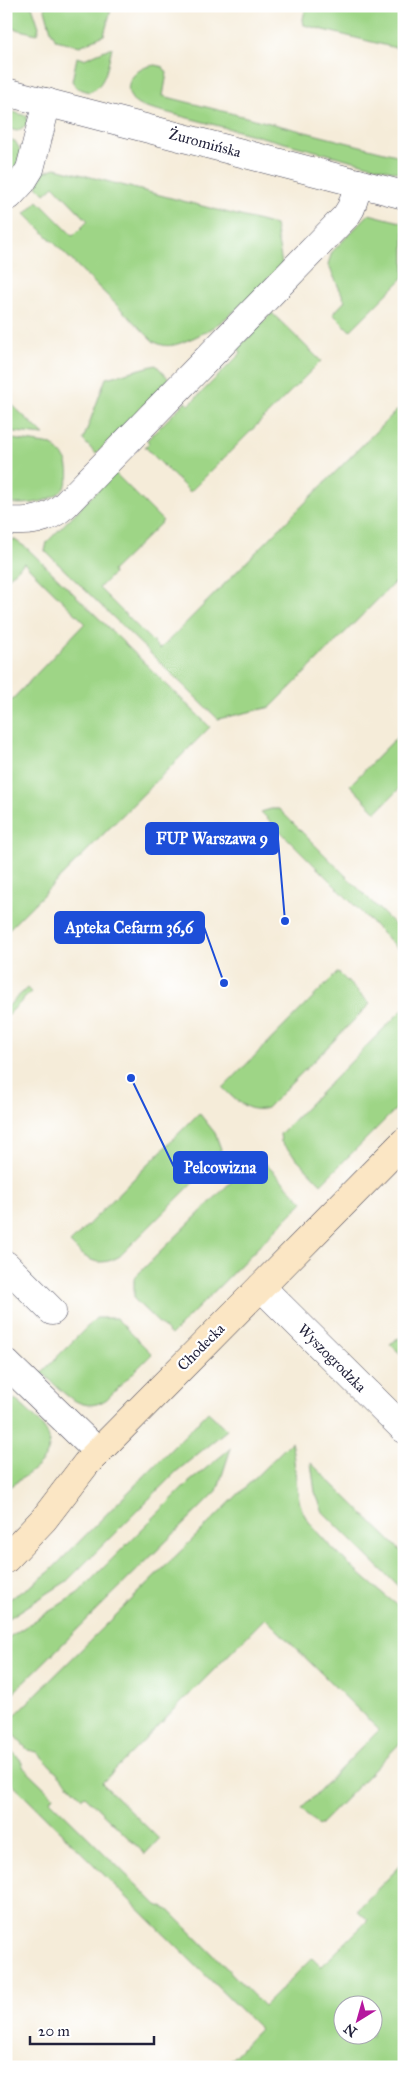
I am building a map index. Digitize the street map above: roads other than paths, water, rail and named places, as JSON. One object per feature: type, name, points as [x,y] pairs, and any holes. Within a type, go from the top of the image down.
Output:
[{"type":"street","name":"Żuromińska","points":[[6,92],[404,195]]},
{"type":"street","points":[[9,196],[28,174],[47,102]]},
{"type":"street","points":[[6,521],[24,522],[43,519],[65,505],[346,216],[351,208],[359,183]]},
{"type":"street","name":"Chodecka","points":[[6,1559],[44,1519],[75,1477],[98,1452],[404,1142]]},
{"type":"street","points":[[6,1265],[52,1311]]},
{"type":"street","name":"Wyszogrodzka","points":[[261,1287],[404,1429]]},
{"type":"street","points":[[6,1363],[98,1452]]},
{"type":"place","name":"FUP Warszawa 9","points":[[285,921]]},
{"type":"place","name":"Apteka Cefarm 36,6","points":[[224,983]]},
{"type":"place","name":"Pelcowizna","points":[[131,1078]]}]
